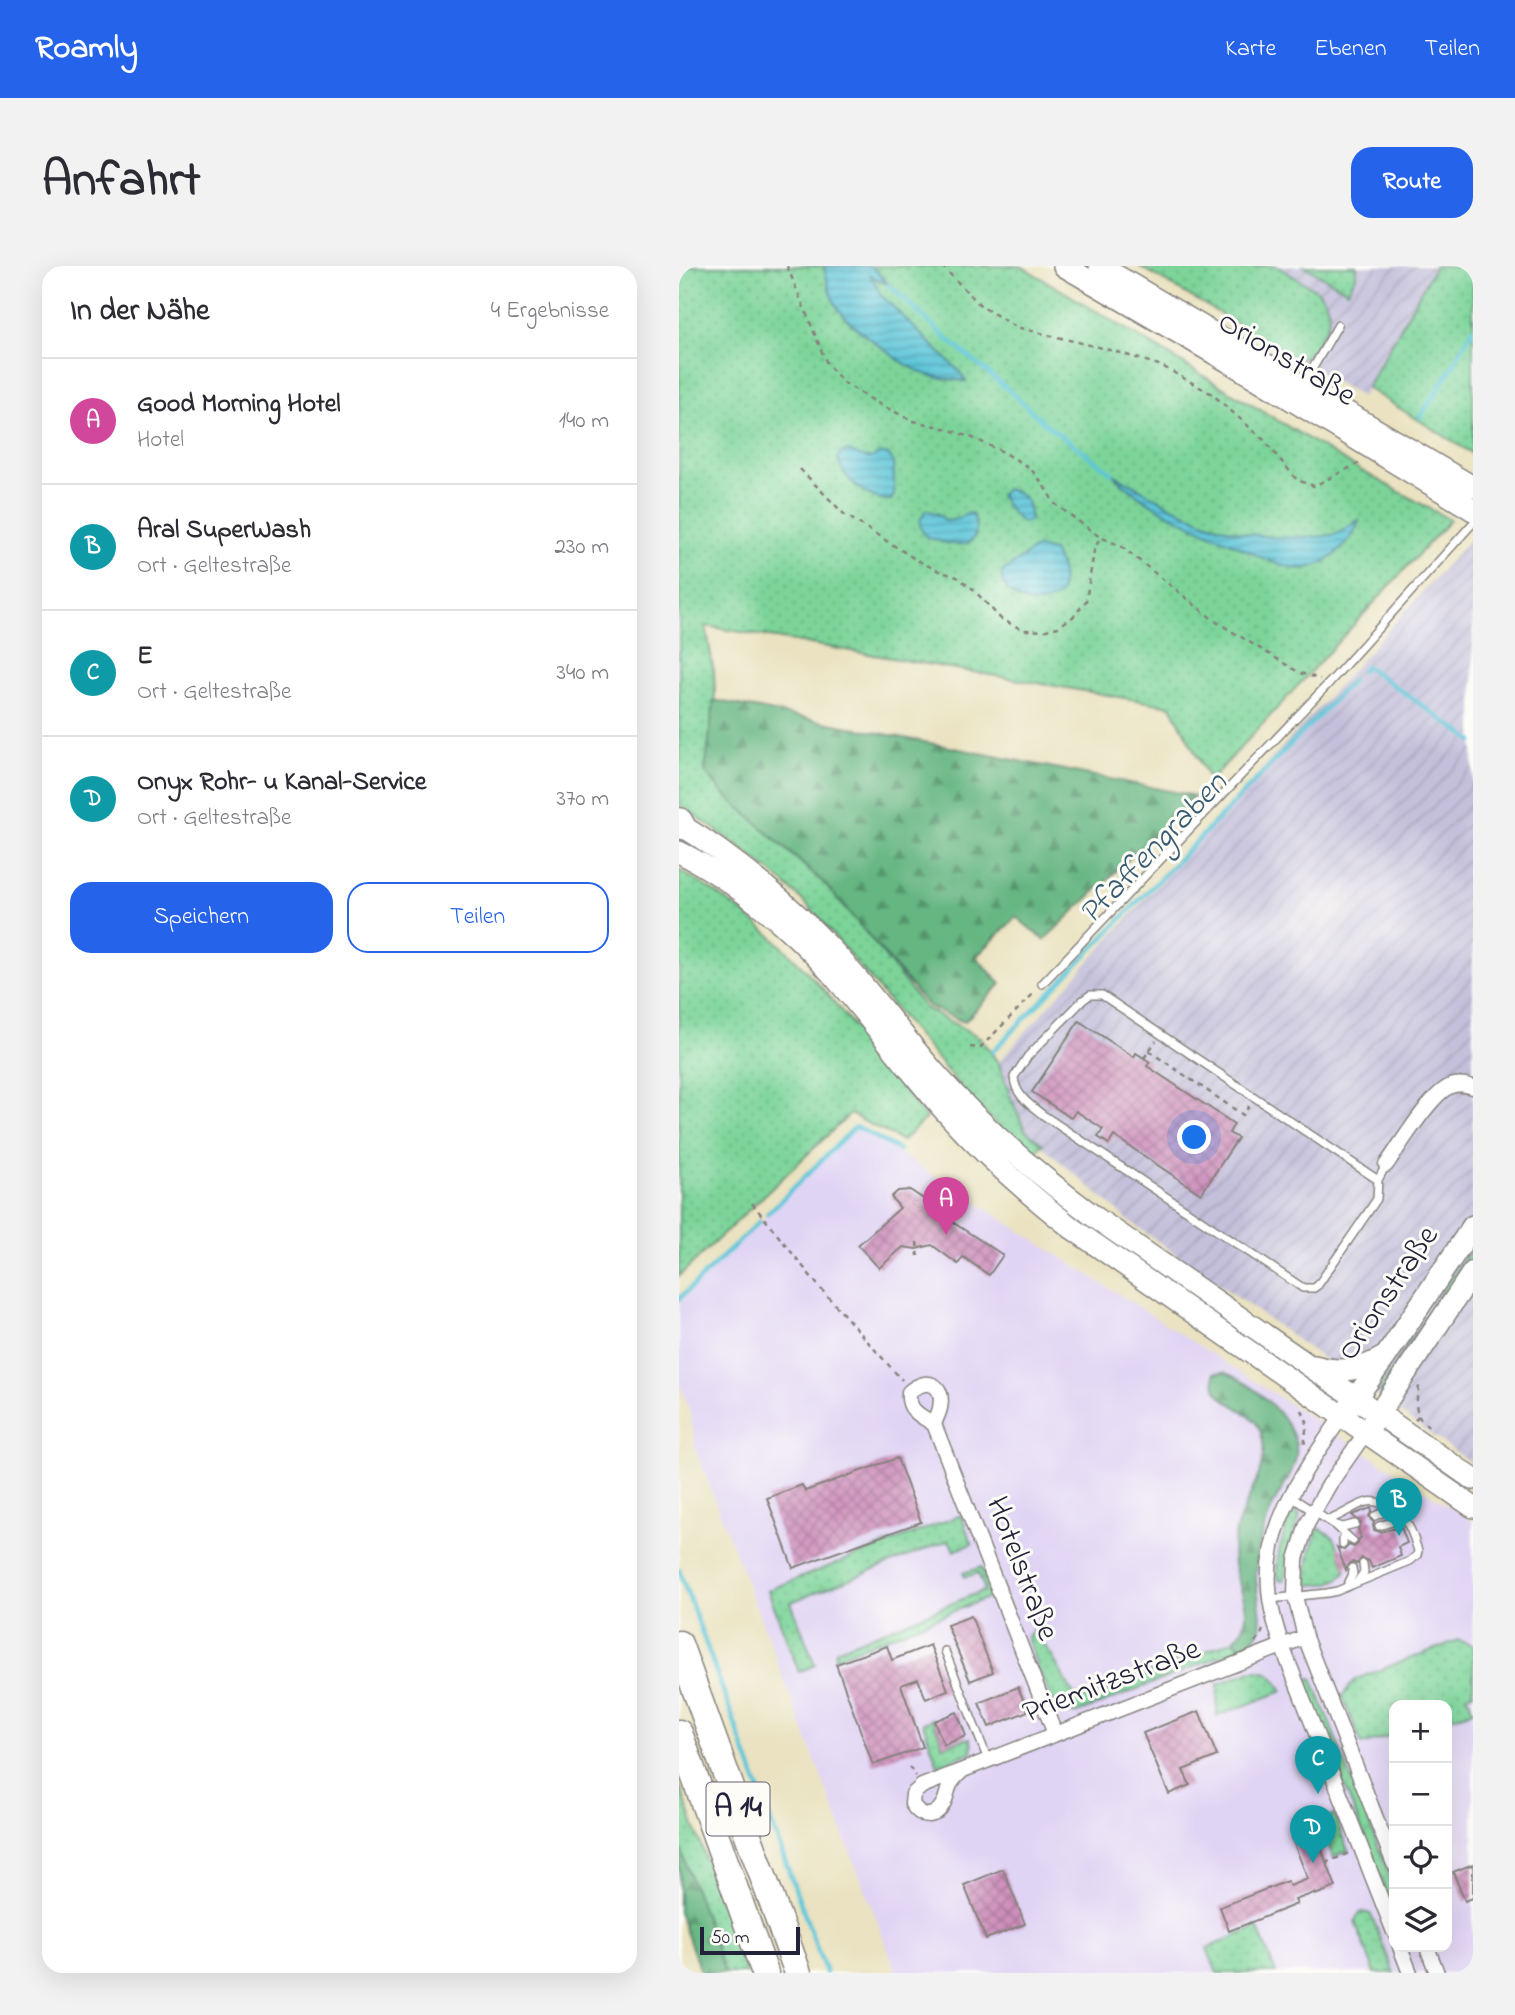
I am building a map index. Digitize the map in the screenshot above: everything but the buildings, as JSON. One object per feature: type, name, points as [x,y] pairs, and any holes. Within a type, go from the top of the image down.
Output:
[{"type":"highway","name":"A 14","points":[[679,1644],[798,1973]]},
{"type":"highway","name":"A 14","points":[[679,1733],[765,1973]]},
{"type":"main road","name":"Orionstraße","points":[[1064,266],[1473,510]]},
{"type":"main road","name":"Orionstraße","points":[[1100,266],[1473,487]]},
{"type":"main road","points":[[680,831],[765,886],[813,929],[881,1006],[934,1072],[995,1135],[1039,1175],[1096,1219],[1473,1479]]},
{"type":"main road","points":[[680,831],[738,889],[790,931],[830,972],[945,1111],[981,1150],[1027,1193],[1073,1229],[1473,1507]]},
{"type":"main road","name":"Orionstraße","points":[[1342,1416],[1386,1356],[1473,1226]]},
{"type":"main road","name":"Orionstraße","points":[[1366,1432],[1473,1272]]},
{"type":"main road","points":[[1306,1364],[1343,1371],[1359,1369],[1386,1356]]},
{"type":"street","points":[[1386,1165],[1434,1097],[1451,1086],[1461,1084],[1473,1087]]},
{"type":"street","name":"Hotelstraße","points":[[934,1424],[940,1408],[940,1397],[937,1387],[923,1383],[909,1392],[908,1401],[912,1410],[934,1424],[1055,1734]]},
{"type":"street","points":[[1342,1416],[1290,1497],[1273,1538],[1268,1576],[1270,1600],[1282,1646],[1389,1919]]},
{"type":"street","points":[[1366,1432],[1313,1511],[1302,1536],[1297,1551],[1295,1596],[1305,1637],[1389,1851]]},
{"type":"street","name":"Priemitzstraße","points":[[963,1770],[1305,1637]]},
{"type":"street","points":[[1402,1952],[1411,1973]]},
{"type":"street","points":[[1429,1952],[1437,1973]]},
{"type":"lane","points":[[1303,386],[1338,326]]},
{"type":"lane","points":[[1042,984],[1330,682],[1473,523]]},
{"type":"lane","points":[[1378,1180],[1102,995],[1090,995],[1028,1056],[1014,1077],[1016,1089],[1043,1115],[1303,1288],[1314,1288],[1318,1285],[1377,1199],[1378,1180],[1386,1165]]},
{"type":"lane","points":[[1290,1497],[1328,1520],[1343,1533],[1356,1537]]},
{"type":"lane","points":[[1270,1600],[1346,1588],[1415,1559],[1418,1551],[1405,1520],[1380,1502],[1370,1501],[1328,1520]]},
{"type":"lane","points":[[1375,1516],[1384,1512],[1398,1514]]},
{"type":"lane","points":[[1379,1526],[1405,1520]]},
{"type":"lane","points":[[1335,1525],[1343,1527],[1355,1524]]},
{"type":"lane","points":[[1343,1533],[1343,1544]]},
{"type":"lane","points":[[1355,1584],[1364,1572],[1363,1564]]},
{"type":"lane","points":[[1346,1588],[1353,1574],[1352,1568]]},
{"type":"lane","points":[[945,1651],[988,1760]]},
{"type":"path","points":[[787,266],[827,364],[844,383],[913,421],[941,426],[973,438],[1030,468],[1055,505],[1100,537],[1121,546],[1215,621],[1300,673],[1330,682]]},
{"type":"path","points":[[942,266],[981,306],[1016,327],[1114,351],[1162,366],[1212,394],[1264,440],[1297,480],[1314,486],[1359,464],[1372,448]]},
{"type":"path","points":[[800,469],[844,514],[915,559],[957,577],[972,588],[1001,619],[1023,629],[1042,631],[1058,627],[1074,616],[1086,601],[1094,551],[1100,537]]},
{"type":"path","points":[[970,1047],[980,1048],[1042,984]]},
{"type":"path","points":[[1144,1058],[1161,1035]]},
{"type":"path","points":[[1149,1051],[1243,1115],[1255,1098]]},
{"type":"path","points":[[752,1203],[821,1289],[903,1381],[909,1392]]},
{"type":"path","points":[[917,1242],[918,1256]]},
{"type":"path","points":[[1406,1432],[1418,1416],[1416,1394],[1420,1383]]},
{"type":"path","points":[[1303,1450],[1307,1422]]},
{"type":"path","points":[[1252,1644],[1260,1637],[1263,1628]]},
{"type":"path","points":[[909,1767],[917,1779]]},
{"type":"path","points":[[1325,1863],[1352,1852]]},
{"type":"shaded area","points":[[1139,266],[1435,266],[1362,397]]},
{"type":"shaded area","points":[[1473,536],[1473,1464],[1128,1220],[975,1088]]},
{"type":"shaded area","points":[[857,1126],[1473,1522],[1473,1973],[897,1973],[696,1451],[690,1412],[679,1381],[679,1303]]},
{"type":"green space","points":[[679,266],[1021,266],[1355,467],[1450,520],[1210,781],[1171,706],[706,626],[715,694],[710,732],[723,793],[824,883],[925,1008],[981,1038],[999,1064],[1025,1130],[1043,1144],[1031,1156],[974,1103],[799,897],[766,868],[679,804]]},
{"type":"green space","points":[[1139,266],[1276,266],[1318,291],[1329,311],[1328,324],[1313,350],[1299,360]]},
{"type":"green space","points":[[1304,266],[1357,266],[1356,276],[1348,291]]},
{"type":"green space","points":[[1435,266],[1473,266],[1473,454],[1367,388]]},
{"type":"green space","points":[[714,700],[1195,796],[1044,940],[1016,917],[976,957],[1001,984],[964,1022],[928,1006],[824,883],[723,793],[705,772]]},
{"type":"green space","points":[[679,870],[716,893],[765,930],[815,980],[926,1118],[902,1141],[850,1114],[679,1276]]},
{"type":"green space","points":[[1473,1247],[1473,1259],[1394,1381],[1381,1393],[1378,1392],[1443,1289]]},
{"type":"green space","points":[[1224,1372],[1258,1392],[1269,1402],[1287,1423],[1296,1446],[1295,1462],[1273,1505],[1258,1551],[1256,1577],[1260,1629],[1254,1639],[1241,1648],[1234,1640],[1241,1631],[1246,1612],[1234,1564],[1234,1544],[1237,1528],[1259,1474],[1263,1447],[1261,1433],[1252,1418],[1219,1395],[1214,1383],[1214,1373]]},
{"type":"green space","points":[[1295,1512],[1300,1515],[1283,1581],[1279,1580],[1278,1556],[1291,1515]]},
{"type":"green space","points":[[961,1515],[972,1544],[954,1551],[949,1540],[791,1602],[815,1665],[799,1672],[768,1590]]},
{"type":"green space","points":[[1319,1528],[1334,1538],[1346,1570],[1335,1581],[1308,1585],[1310,1556]]},
{"type":"green space","points":[[981,1567],[992,1596],[835,1658],[836,1650],[985,1590],[978,1573],[965,1577],[963,1573]]},
{"type":"green space","points":[[1034,1629],[1073,1694],[1080,1697],[1234,1640],[1241,1648],[1071,1714],[1058,1707],[1042,1678],[1027,1638]]},
{"type":"green space","points":[[1458,1640],[1473,1646],[1473,1693],[1467,1695],[1473,1711],[1452,1717],[1452,1700],[1389,1700],[1389,1737],[1362,1745],[1342,1696],[1356,1679]]},
{"type":"green space","points":[[1251,1671],[1271,1675],[1283,1691],[1217,1716],[1218,1684]]},
{"type":"green space","points":[[1312,1678],[1389,1874],[1389,1899],[1303,1681]]},
{"type":"green space","points":[[933,1719],[943,1746],[970,1738],[972,1752],[938,1766],[923,1723]]},
{"type":"green space","points":[[679,1784],[747,1973],[725,1973],[679,1845]]},
{"type":"green space","points":[[1334,1814],[1348,1851],[1333,1857],[1319,1820]]},
{"type":"green space","points":[[679,1845],[725,1973],[701,1973],[679,1912]]},
{"type":"green space","points":[[1362,1912],[1371,1914],[1394,1973],[1375,1973],[1355,1922]]},
{"type":"green space","points":[[1257,1927],[1276,1973],[1217,1973],[1207,1948]]},
{"type":"water","points":[[824,266],[872,266],[889,285],[871,276],[882,296],[966,381],[918,371],[865,335],[837,307],[830,292]]},
{"type":"water","points":[[848,451],[866,458],[880,454],[889,455],[894,471],[894,495],[891,500],[874,497],[852,481],[838,459],[840,453]]},
{"type":"water","points":[[1112,473],[1180,511],[1226,529],[1250,534],[1275,537],[1328,536],[1339,533],[1359,520],[1350,539],[1334,555],[1315,566],[1294,568],[1265,559],[1188,524],[1138,496]]},
{"type":"water","points":[[1006,489],[1025,499],[1030,520],[1024,523],[1011,511],[1000,495]]},
{"type":"water","points":[[926,510],[938,514],[946,521],[972,513],[976,526],[974,538],[963,544],[956,544],[926,537],[920,524]]},
{"type":"water","points":[[1037,547],[1053,551],[1063,578],[1059,596],[1037,603],[1017,598],[1007,590],[1002,572]]},
{"type":"waterway","points":[[889,285],[1044,423],[1112,473]]},
{"type":"waterway","points":[[1420,417],[1473,329]]},
{"type":"waterway","name":"Pfaffengraben","points":[[1361,671],[1366,666],[1473,741]]},
{"type":"waterway","name":"Pfaffengraben","points":[[992,1052],[1352,681]]},
{"type":"waterway","name":"Pfaffengraben","points":[[767,1214],[855,1127],[899,1150]]},
{"type":"waterway","name":"Pfaffengraben","points":[[679,1299],[760,1221]]},
{"type":"waterway","points":[[679,1570],[826,1973]]},
{"type":"place","name":"Good Morning Hotel","points":[[946,1235]]},
{"type":"place","name":"Aral SuperWash","points":[[1399,1536]]},
{"type":"place","name":"E","points":[[1318,1794]]},
{"type":"place","name":"Onyx Rohr- u Kanal-Service","points":[[1313,1863]]}]
